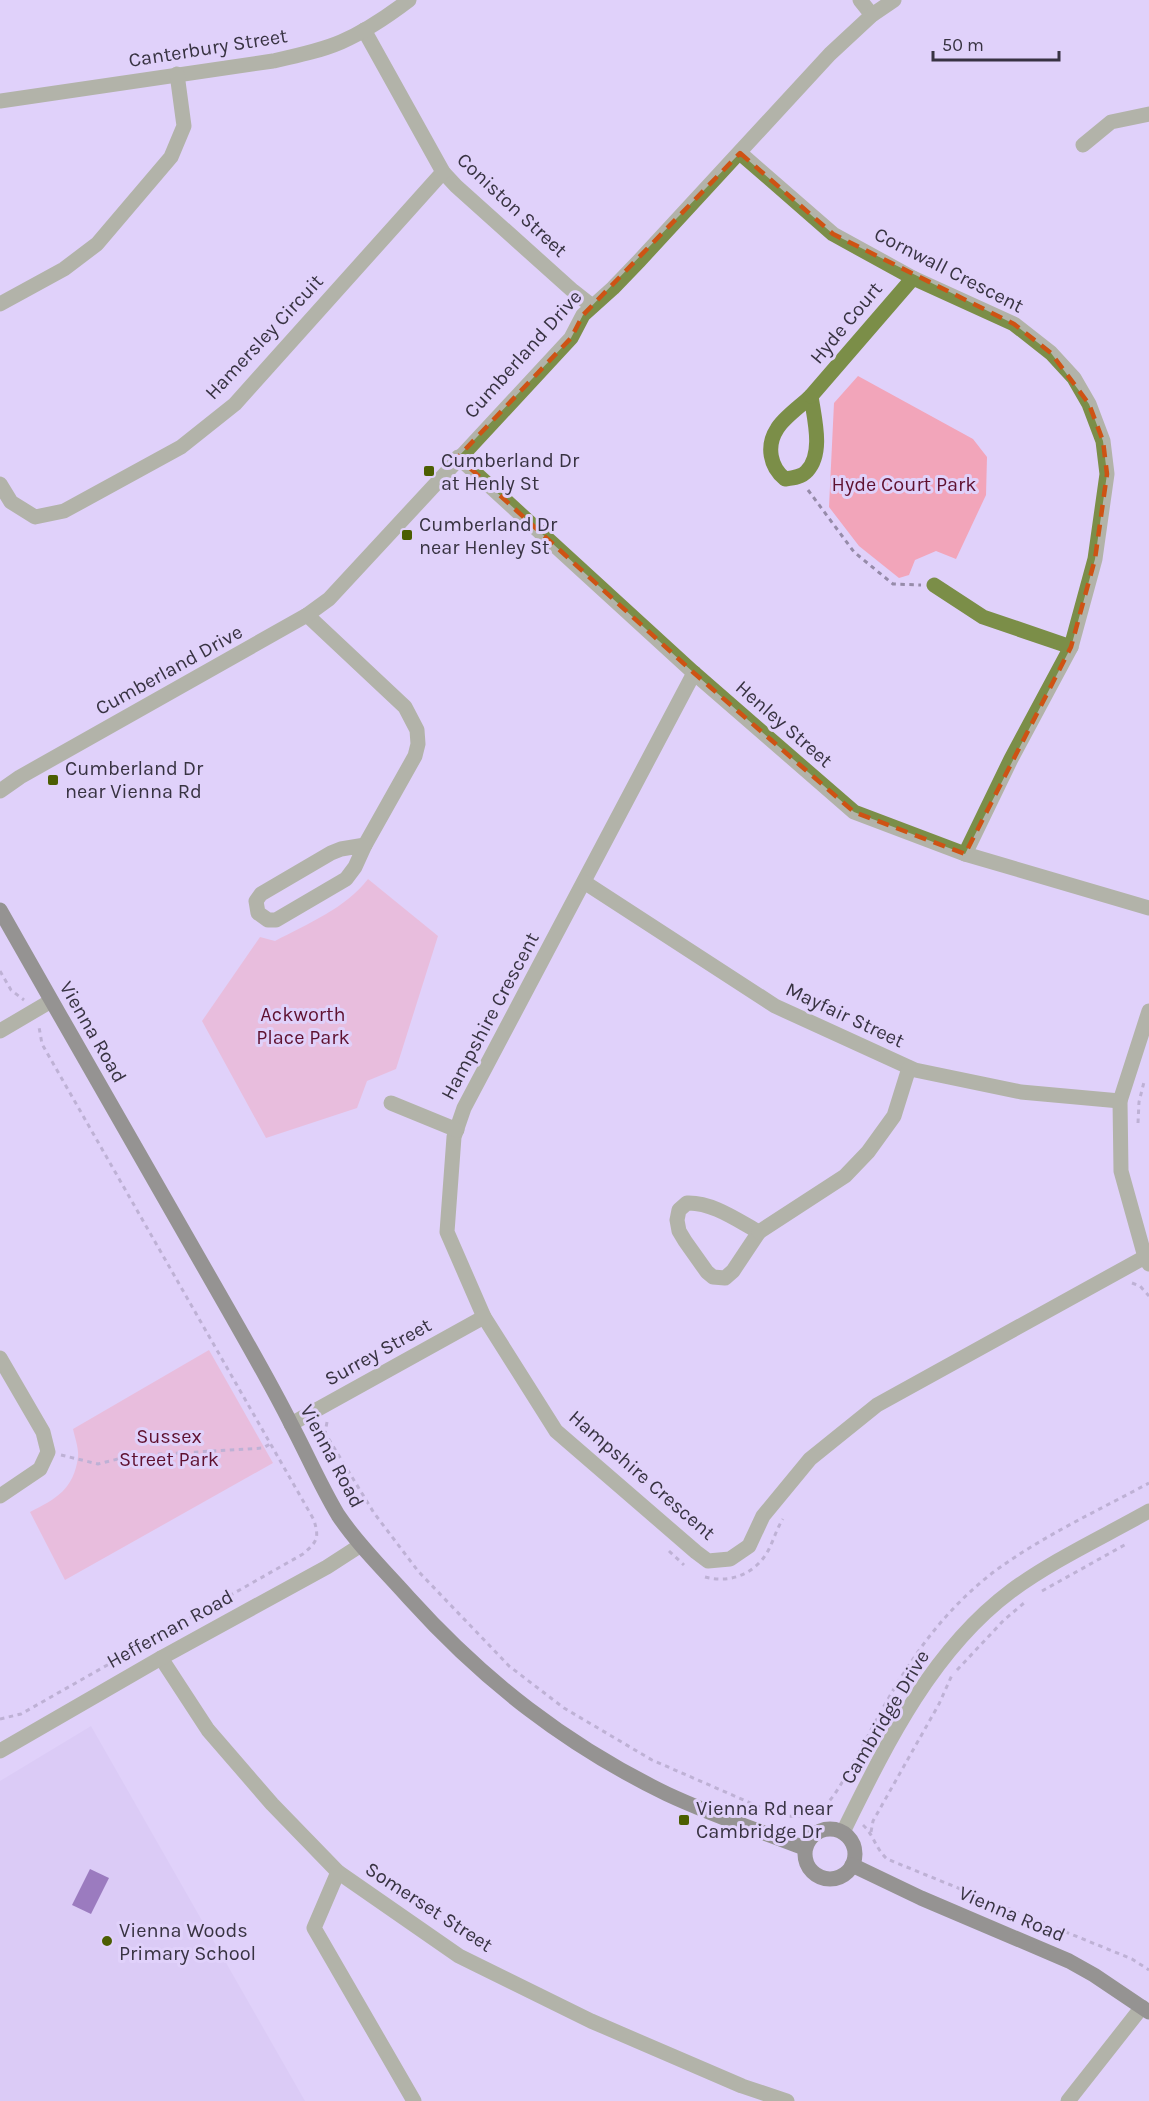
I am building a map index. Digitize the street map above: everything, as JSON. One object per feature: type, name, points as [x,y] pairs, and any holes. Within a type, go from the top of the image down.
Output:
[{"type":"main road","name":"Vienna Road","points":[[0,910],[234,1319],[291,1424],[314,1474],[340,1518],[361,1545],[445,1637],[495,1684],[552,1728],[613,1766],[668,1794],[728,1820],[805,1848]]},
{"type":"main road","points":[[828,1828],[843,1832],[849,1837],[855,1850],[852,1865],[841,1876],[825,1879],[811,1871],[804,1856],[805,1848],[813,1834],[828,1828]]},
{"type":"main road","name":"Vienna Road","points":[[852,1865],[921,1898],[1069,1961],[1146,2010]]},
{"type":"street","name":"Canterbury Street","points":[[0,101],[273,61],[306,53],[341,42],[364,30],[409,0]]},
{"type":"street","points":[[860,0],[872,15]]},
{"type":"street","name":"Cumberland Drive","points":[[0,791],[20,777],[307,615],[329,599],[571,338],[583,315],[639,261],[830,54],[872,15],[894,0]]},
{"type":"street","name":"Coniston Street","points":[[364,30],[443,172],[592,306]]},
{"type":"street","points":[[0,304],[64,269],[97,244],[171,157],[184,126],[177,75]]},
{"type":"street","points":[[1083,145],[1111,122],[1149,114]]},
{"type":"street","name":"Cornwall Crescent","points":[[740,153],[833,234],[913,278],[1014,324],[1051,353],[1074,378],[1089,404],[1103,441],[1107,474],[1095,559],[1071,647],[1011,759],[965,854]]},
{"type":"street","name":"Hamersley Circuit","points":[[0,484],[10,502],[35,517],[64,511],[181,447],[235,404],[443,172]]},
{"type":"street","name":"Hyde Court","points":[[796,478],[785,479],[777,473],[772,461],[770,446],[777,428],[812,396],[913,278]]},
{"type":"street","points":[[796,478],[807,472],[814,458],[816,441],[812,396]]},
{"type":"street","name":"Henley Street","points":[[459,457],[694,673],[854,812],[965,854],[1149,908]]},
{"type":"street","points":[[934,585],[983,617],[1071,647]]},
{"type":"street","points":[[307,615],[405,707],[417,730],[418,744],[415,756],[355,867],[346,879],[276,920],[268,920],[258,913],[256,900],[261,894],[341,849],[365,845]]},
{"type":"street","name":"Hampshire Crescent","points":[[694,673],[464,1108],[454,1137],[447,1232],[484,1317],[556,1431],[708,1561],[730,1559],[749,1546],[763,1516],[810,1459],[877,1405],[1147,1260]]},
{"type":"street","name":"Mayfair Street","points":[[584,882],[775,1006],[909,1068],[1021,1092],[1120,1101]]},
{"type":"street","points":[[0,1031],[51,1001]]},
{"type":"street","points":[[1147,1260],[1121,1171],[1120,1101],[1149,1011]]},
{"type":"street","points":[[759,1232],[709,1206],[698,1203],[687,1203],[678,1210],[676,1220],[679,1231],[707,1272],[719,1279],[725,1278],[733,1271],[759,1232],[845,1176],[868,1152],[894,1116],[909,1068]]},
{"type":"street","points":[[391,1103],[457,1130]]},
{"type":"street","name":"Surrey Street","points":[[291,1424],[484,1317]]},
{"type":"street","points":[[0,1358],[43,1432],[48,1452],[40,1468],[0,1496]]},
{"type":"street","name":"Cambridge Drive","points":[[843,1832],[871,1774],[931,1674],[974,1623],[1010,1592],[1041,1571],[1149,1511]]},
{"type":"street","name":"Heffernan Road","points":[[0,1749],[327,1567],[361,1545]]},
{"type":"street","name":"Somerset Street","points":[[161,1658],[208,1730],[272,1804],[338,1872],[459,1956],[591,2021],[742,2086],[787,2101]]},
{"type":"street","points":[[338,1872],[314,1928],[414,2101]]},
{"type":"street","points":[[1068,2101],[1146,2010]]},
{"type":"path","points":[[796,478],[807,489],[854,552],[893,584],[934,585]]},
{"type":"path","points":[[0,971],[11,990],[24,1001]]},
{"type":"path","points":[[0,1719],[21,1714],[303,1554],[315,1543],[317,1533],[314,1520],[42,1044],[39,1026]]},
{"type":"path","points":[[1138,1124],[1139,1102],[1147,1073]]},
{"type":"path","points":[[48,1452],[98,1464],[130,1456],[263,1448],[270,1444]]},
{"type":"path","points":[[1036,1595],[1131,1541]]},
{"type":"path","points":[[1027,1600],[1004,1620],[953,1674],[939,1704],[873,1821],[871,1832],[875,1846],[887,1859],[1132,1959],[1149,1970]]},
{"type":"path","points":[[828,1802],[871,1832]]},
{"type":"highlighted area","points":[[740,153],[833,234],[1014,324],[1051,353],[1089,404],[1103,441],[1107,474],[1095,559],[1071,647],[965,854],[854,812],[694,673],[458,457],[571,338],[583,315]]},
{"type":"shaded area","name":"Vienna Woods Primary School","points":[[91,1726],[305,2101],[0,2101],[0,1781]]},
{"type":"green space","name":"Hyde Court Park","points":[[858,376],[973,439],[987,457],[986,495],[956,559],[936,551],[915,560],[909,575],[899,578],[859,546],[829,507],[834,403]]},
{"type":"green space","name":"Ackworth Place Park","points":[[368,879],[438,936],[396,1069],[367,1081],[357,1108],[266,1138],[202,1021],[260,937],[275,941],[313,922],[349,899]]},
{"type":"green space","name":"Sussex Street Park","points":[[209,1350],[273,1463],[65,1580],[30,1512],[56,1497],[68,1485],[76,1468],[78,1454],[73,1429]]},
{"type":"building","points":[[90,1869],[109,1878],[91,1914],[72,1905]]},
{"type":"place","name":"Cumberland Dr at Henly St","points":[[429,471]]},
{"type":"place","name":"Cumberland Dr near Henley St","points":[[407,535]]},
{"type":"place","name":"Cumberland Dr near Vienna Rd","points":[[53,780]]},
{"type":"place","name":"Vienna Rd near Cambridge Dr","points":[[684,1820]]},
{"type":"place","name":"Vienna Woods Primary School","points":[[107,1941]]}]
